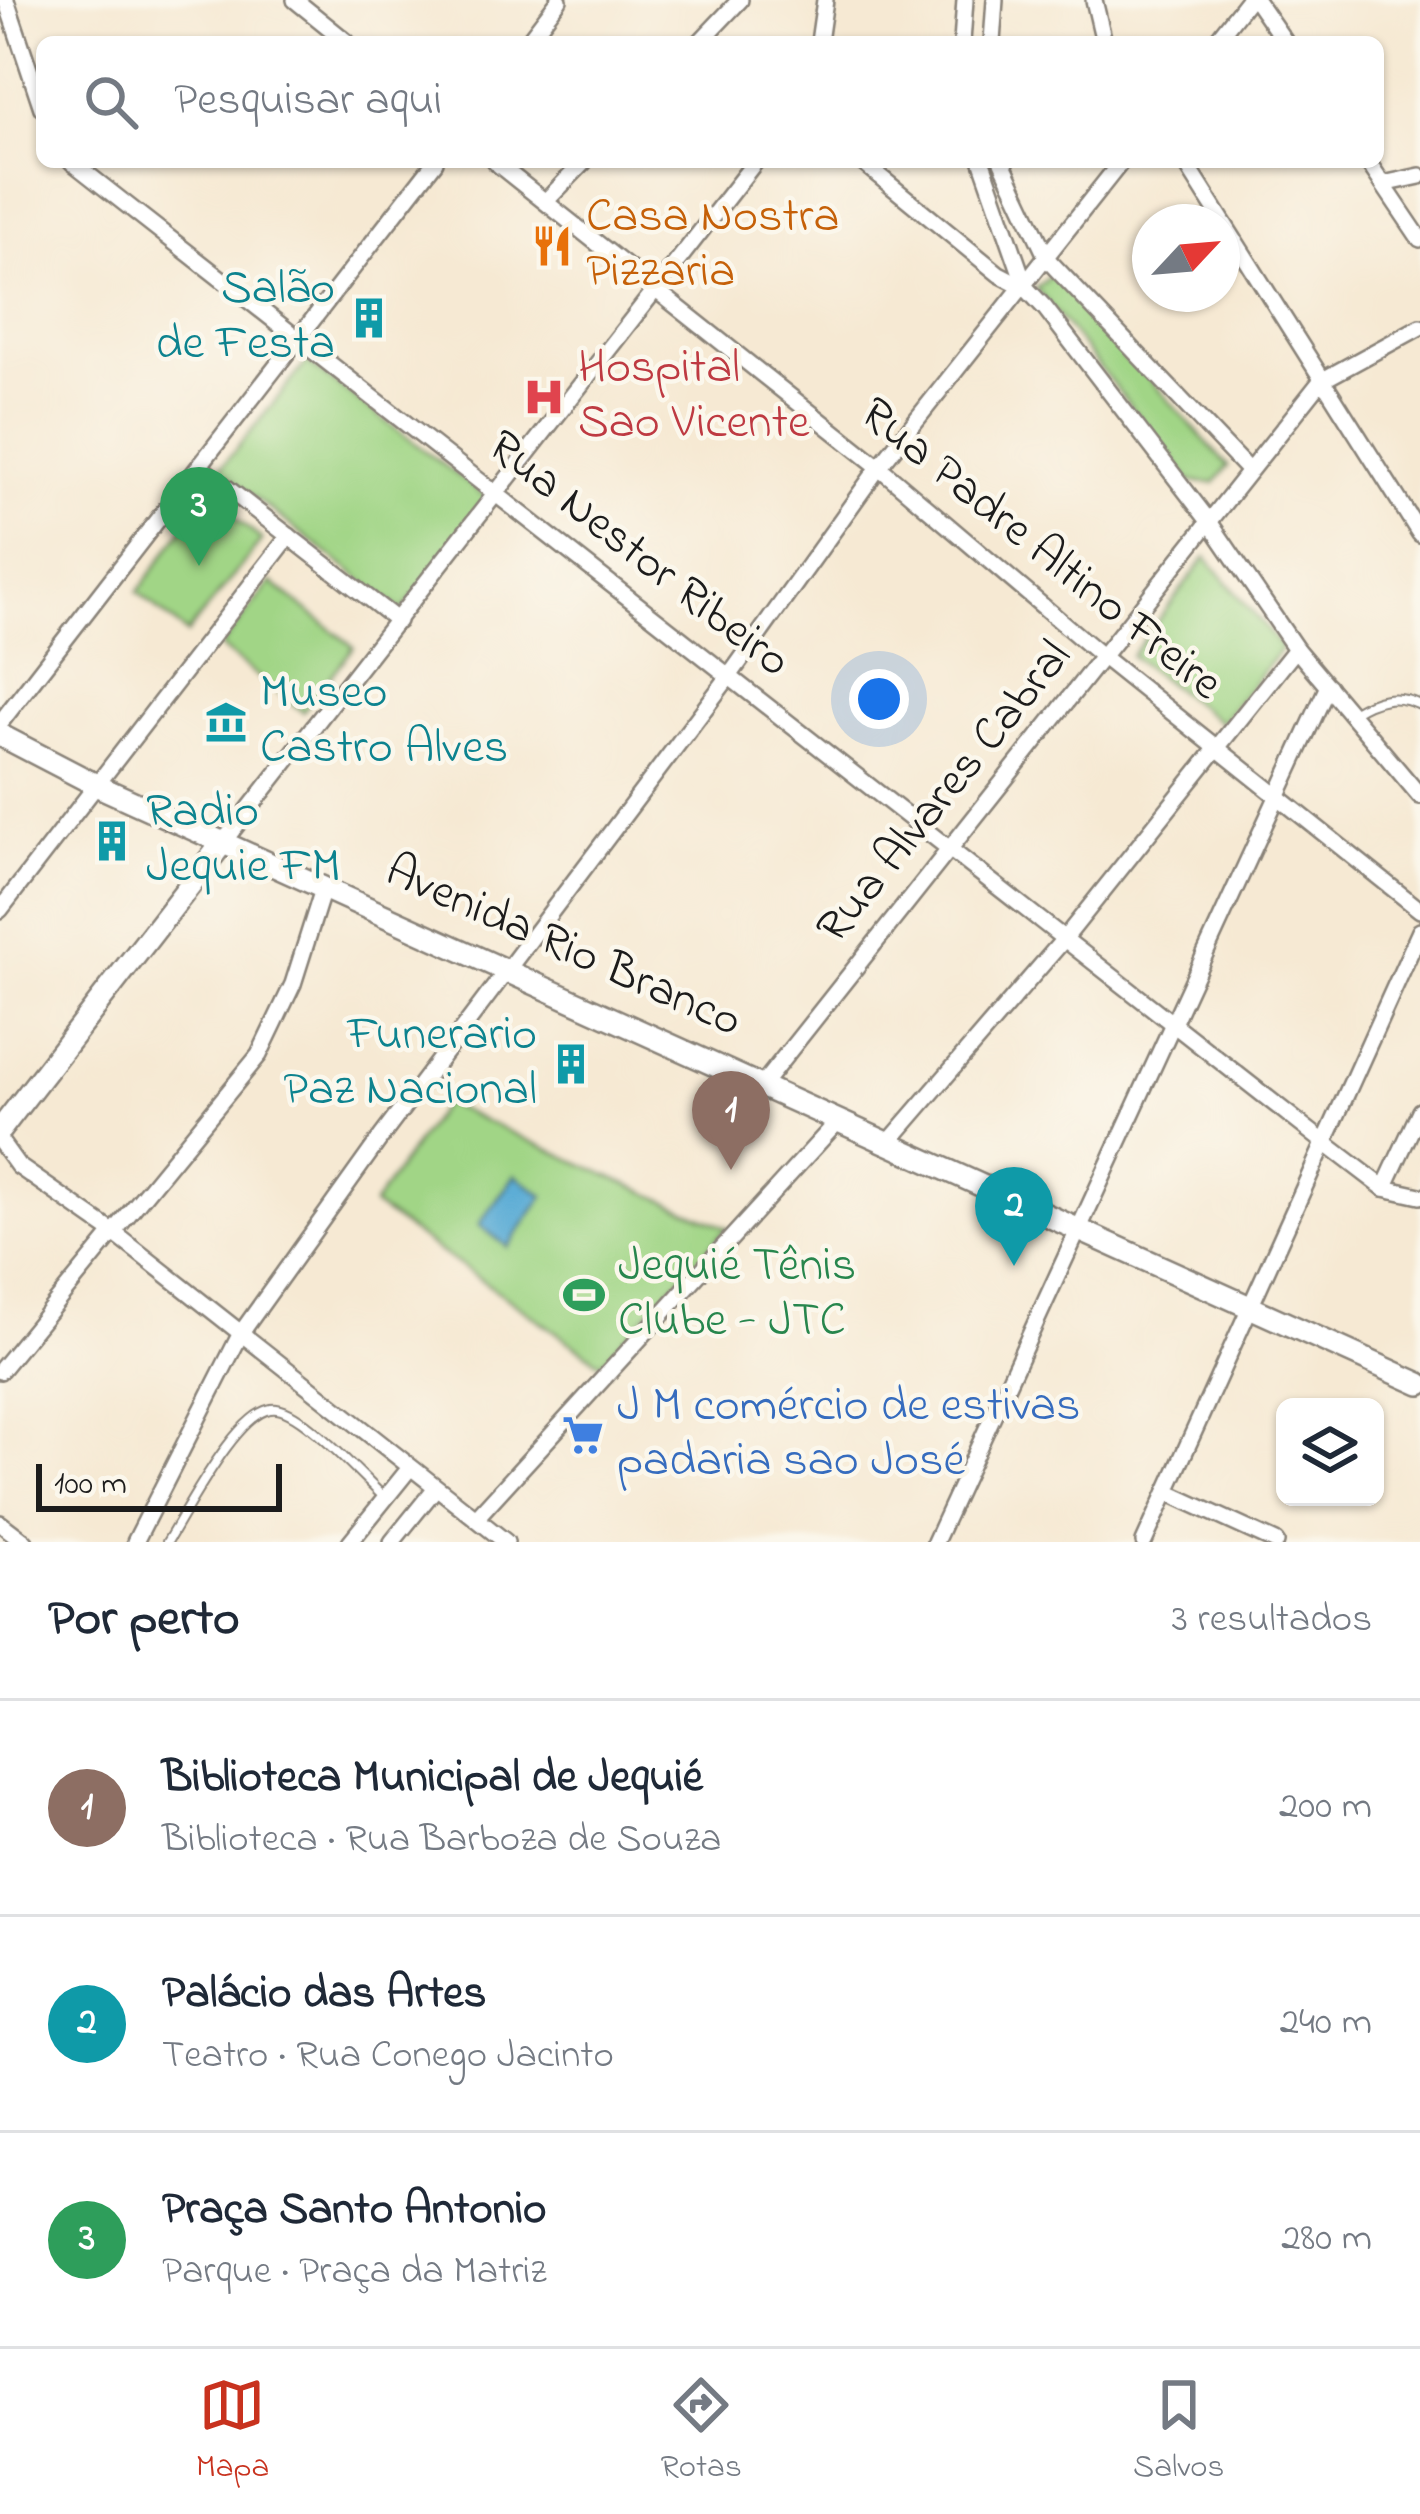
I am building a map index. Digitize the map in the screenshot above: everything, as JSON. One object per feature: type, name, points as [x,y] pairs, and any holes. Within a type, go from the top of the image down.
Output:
[{"type":"main road","name":"Avenida Rio Branco","points":[[0,735],[100,787],[1420,1384]]},
{"type":"main road","points":[[0,1130],[224,841]]},
{"type":"street","points":[[6,0],[36,90]]},
{"type":"street","points":[[532,36],[559,0]]},
{"type":"street","points":[[706,36],[740,0]]},
{"type":"street","points":[[820,36],[825,0]]},
{"type":"street","points":[[962,36],[965,0]]},
{"type":"street","points":[[992,36],[995,0]]},
{"type":"street","points":[[1094,0],[1103,36]]},
{"type":"street","points":[[1220,36],[1252,0],[1280,36]]},
{"type":"street","points":[[306,3],[341,36]]},
{"type":"street","name":"Rua Nestor Ribeiro","points":[[80,168],[1384,1188]]},
{"type":"street","points":[[0,723],[430,168]]},
{"type":"street","name":"Rua Padre Altino Freire","points":[[503,168],[879,467],[1104,658],[1420,910]]},
{"type":"street","points":[[546,201],[578,168]]},
{"type":"street","points":[[224,841],[750,168]]},
{"type":"street","points":[[869,168],[999,274],[1026,288]]},
{"type":"street","points":[[984,168],[1026,288],[1208,520],[1296,649],[1420,796]]},
{"type":"street","points":[[1005,168],[1048,260],[1247,469]]},
{"type":"street","points":[[135,1542],[241,1333],[879,467],[1026,288],[1117,168]]},
{"type":"street","points":[[1189,168],[1420,534]]},
{"type":"street","points":[[1372,168],[1420,239]]},
{"type":"street","points":[[1383,184],[1420,176]]},
{"type":"street","points":[[1322,381],[1420,328]]},
{"type":"street","name":"Rua Alvares Cabral","points":[[764,1084],[1104,658],[1247,469],[1322,381]]},
{"type":"street","points":[[200,467],[398,621]]},
{"type":"street","points":[[0,910],[100,787],[289,536]]},
{"type":"street","points":[[890,1141],[1065,938],[1296,649]]},
{"type":"street","points":[[935,1542],[1328,686]]},
{"type":"street","points":[[0,1371],[259,1055],[292,984],[324,886]]},
{"type":"street","points":[[1144,1542],[1420,932]]},
{"type":"street","points":[[1420,1111],[1384,1188],[1420,1196]]},
{"type":"street","points":[[476,1518],[840,1120]]},
{"type":"street","points":[[0,1142],[18,1166],[115,1233],[434,1490],[506,1542]]},
{"type":"street","points":[[0,1162],[18,1166]]},
{"type":"street","points":[[350,1542],[409,1469]]},
{"type":"street","points":[[392,1542],[434,1490]]},
{"type":"street","points":[[1167,1492],[1276,1542]]},
{"type":"street","points":[[0,1523],[25,1542]]},
{"type":"lane","points":[[1351,713],[1372,701],[1401,697],[1420,705]]},
{"type":"lane","points":[[167,1542],[238,1431],[262,1410],[278,1408],[300,1421],[386,1499]]},
{"type":"green space","points":[[1054,273],[1228,466],[1215,483],[1191,482],[1036,288]]},
{"type":"green space","points":[[307,362],[489,499],[402,611],[219,470]]},
{"type":"green space","points":[[207,495],[262,540],[187,634],[138,592]]},
{"type":"green space","points":[[1206,557],[1282,648],[1221,723],[1131,656]]},
{"type":"green space","points":[[271,582],[354,647],[303,712],[220,647]]},
{"type":"green space","name":"Jequié Tênis Clube - JTC","points":[[444,1103],[727,1228],[601,1363],[373,1205]]},
{"type":"water","points":[[515,1175],[544,1196],[508,1247],[479,1225]]},
{"type":"place","name":"Casa Nostra Pizzaria","points":[[552,246]]},
{"type":"place","name":"Salão de Festa","points":[[369,318]]},
{"type":"place","name":"Hospital Sao Vicente","points":[[544,397]]},
{"type":"place","name":"Praça Santo Antonio","points":[[199,566]]},
{"type":"place","name":"Museo Castro Alves","points":[[226,722]]},
{"type":"place","name":"Radio Jequie FM","points":[[112,841]]},
{"type":"place","name":"Funerario Paz Nacional","points":[[571,1064]]},
{"type":"place","name":"Biblioteca Municipal de Jequié","points":[[731,1170]]},
{"type":"place","name":"Palácio das Artes","points":[[1014,1266]]},
{"type":"place","name":"Jequié Tênis Clube - JTC","points":[[584,1295]]},
{"type":"place","name":"J M comércio de estivas padaria sao José","points":[[583,1435]]}]
